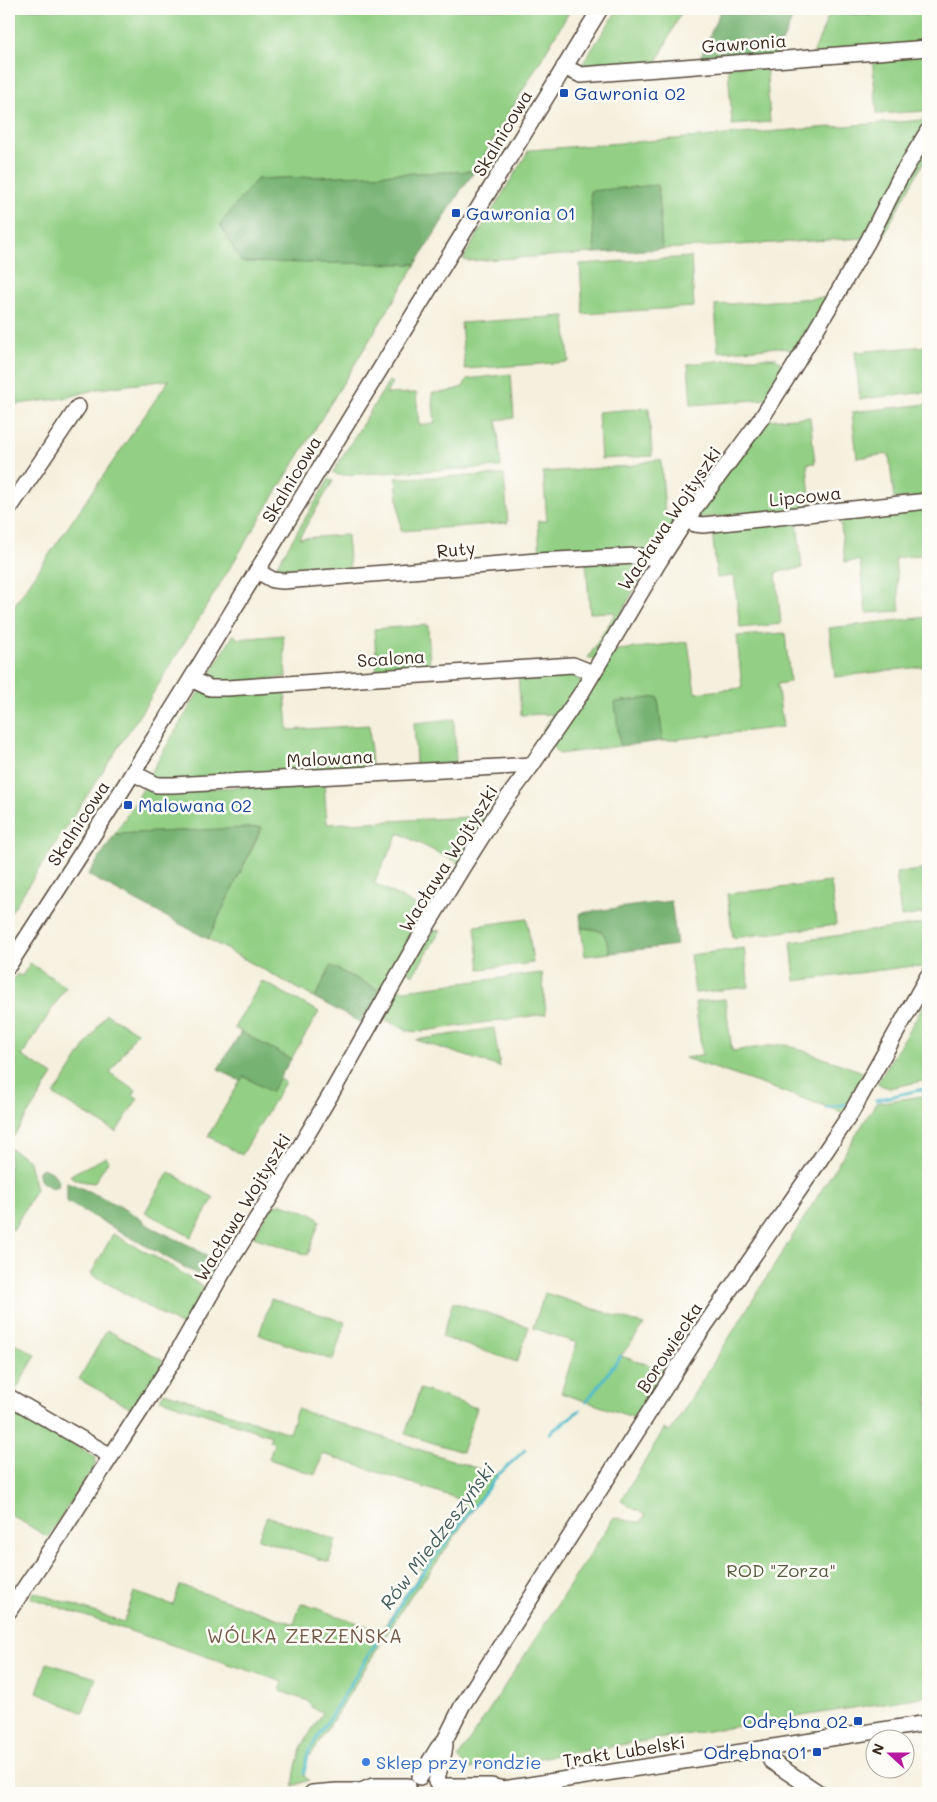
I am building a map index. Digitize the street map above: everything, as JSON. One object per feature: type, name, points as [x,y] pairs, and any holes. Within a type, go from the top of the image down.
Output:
[{"type":"street","name":"Skalnicowa","points":[[9,965],[133,773],[600,9]]},
{"type":"street","name":"Gawronia","points":[[564,67],[580,75],[928,48]]},
{"type":"street","name":"Wacława Wojtyszki","points":[[9,1612],[168,1367],[222,1274],[272,1196],[417,942],[462,868],[500,808],[532,765],[593,673],[686,520],[763,416],[797,362],[868,241],[899,179],[928,131]]},
{"type":"street","points":[[9,508],[78,407]]},
{"type":"street","name":"Lipcowa","points":[[686,520],[704,525],[928,501]]},
{"type":"street","name":"Ruty","points":[[257,571],[273,580],[283,581],[547,560],[636,556],[660,560]]},
{"type":"street","name":"Scalona","points":[[191,679],[210,688],[227,688],[573,665],[593,673]]},
{"type":"street","name":"Malowana","points":[[133,773],[157,784],[173,785],[532,765]]},
{"type":"street","name":"Borowiecka","points":[[407,1790],[413,1780],[420,1776],[445,1740],[462,1706],[699,1334],[851,1112],[928,976]]},
{"type":"street","points":[[9,1397],[111,1456]]},
{"type":"street","name":"Trakt Lubelski","points":[[438,1787],[490,1786],[503,1791],[928,1723]]},
{"type":"street","name":"Borowiecka","points":[[438,1787],[445,1740]]},
{"type":"street","points":[[766,1748],[771,1761],[819,1793]]},
{"type":"street","points":[[420,1776],[430,1778],[438,1787]]},
{"type":"street","points":[[312,1793],[362,1792],[373,1786],[407,1790]]},
{"type":"green space","points":[[9,9],[571,9],[475,171],[257,179],[241,262],[416,264],[146,705],[9,915],[9,613],[169,380],[97,389],[65,398],[11,405],[9,408]]},
{"type":"green space","points":[[618,9],[701,9],[682,10],[656,64],[578,71]]},
{"type":"green space","points":[[721,9],[796,9],[776,57],[698,63]]},
{"type":"green space","points":[[832,9],[875,9],[871,15],[830,12]]},
{"type":"green space","points":[[875,9],[928,9],[928,38],[925,45],[813,54],[830,12],[871,15]]},
{"type":"green space","points":[[928,52],[928,111],[877,114],[872,56]]},
{"type":"green space","points":[[766,64],[770,122],[732,125],[728,67]]},
{"type":"green space","points":[[923,120],[927,125],[866,238],[662,249],[658,185],[591,191],[595,253],[468,261],[463,259],[529,150]]},
{"type":"green space","points":[[926,152],[928,154],[884,234],[880,234],[893,201],[911,166]]},
{"type":"green space","points":[[475,171],[461,190],[416,264],[241,262],[220,224],[257,179]]},
{"type":"green space","points":[[658,185],[662,249],[595,253],[590,191]]},
{"type":"green space","points":[[691,257],[694,307],[583,314],[580,264]]},
{"type":"green space","points":[[830,297],[802,349],[794,351],[779,347],[718,352],[715,305]]},
{"type":"green space","points":[[565,316],[569,362],[465,369],[461,323]]},
{"type":"green space","points":[[928,346],[928,392],[860,399],[855,352]]},
{"type":"green space","points":[[745,358],[776,358],[783,365],[784,376],[768,399],[691,405],[688,364]]},
{"type":"green space","points":[[511,374],[514,418],[497,420],[501,467],[342,475],[333,472],[389,381],[392,383],[386,394],[416,393],[419,425],[435,423],[432,393],[446,392],[463,387],[467,379]]},
{"type":"green space","points":[[928,404],[928,496],[894,499],[889,454],[857,458],[852,412]]},
{"type":"green space","points":[[649,408],[652,456],[601,459],[598,412]]},
{"type":"green space","points":[[810,417],[815,463],[807,464],[811,509],[699,518],[697,513],[765,420]]},
{"type":"green space","points":[[661,460],[665,512],[688,510],[660,552],[540,558],[538,521],[547,521],[543,472],[630,466]]},
{"type":"green space","points":[[504,475],[508,523],[401,531],[396,478]]},
{"type":"green space","points":[[329,479],[333,481],[299,538],[347,535],[350,573],[271,575]]},
{"type":"green space","points":[[928,508],[928,554],[895,558],[900,611],[866,613],[860,561],[845,562],[840,517]]},
{"type":"green space","points":[[797,522],[802,568],[776,572],[781,624],[740,628],[734,576],[717,578],[712,531]]},
{"type":"green space","points":[[586,561],[642,561],[647,567],[595,660],[588,658],[616,612],[590,613]]},
{"type":"green space","points":[[928,617],[928,666],[835,677],[829,628]]},
{"type":"green space","points":[[428,625],[430,668],[377,673],[374,629]]},
{"type":"green space","points":[[785,633],[790,682],[777,684],[783,727],[663,741],[657,698],[615,702],[620,746],[559,754],[553,748],[555,739],[609,656],[618,650],[688,642],[695,693],[742,688],[737,636]]},
{"type":"green space","points":[[234,634],[238,639],[283,635],[286,677],[228,684],[206,681]]},
{"type":"green space","points":[[575,670],[582,683],[533,757],[525,760],[553,714],[521,715],[518,675]]},
{"type":"green space","points":[[200,690],[285,690],[288,730],[369,725],[372,767],[173,781],[148,777]]},
{"type":"green space","points":[[658,697],[663,741],[620,746],[615,702]]},
{"type":"green space","points":[[454,719],[456,763],[416,765],[414,723]]},
{"type":"green space","points":[[324,782],[327,824],[490,816],[460,864],[399,833],[374,883],[430,913],[381,991],[331,966],[315,998],[208,939],[262,828],[115,834],[145,786],[153,792]]},
{"type":"green space","points":[[262,827],[208,939],[88,875],[115,834]]},
{"type":"green space","points":[[928,869],[928,913],[901,917],[896,873]]},
{"type":"green space","points":[[831,882],[836,925],[733,938],[727,894]]},
{"type":"green space","points":[[671,901],[677,945],[610,953],[603,933],[581,928],[580,913]]},
{"type":"green space","points":[[527,919],[533,963],[480,969],[475,926]]},
{"type":"green space","points":[[928,923],[928,964],[923,968],[913,966],[795,981],[791,942]]},
{"type":"green space","points":[[581,928],[603,933],[610,953],[585,956]]},
{"type":"green space","points":[[441,930],[413,975],[406,970],[433,931]]},
{"type":"green space","points":[[744,948],[749,987],[695,993],[690,955]]},
{"type":"green space","points":[[30,963],[66,987],[22,1056],[53,1075],[14,1136],[9,1136],[9,1074],[17,1061],[9,1055],[9,988],[17,974],[22,976]]},
{"type":"green space","points":[[331,966],[381,991],[361,1023],[315,998]]},
{"type":"green space","points":[[542,973],[546,1014],[416,1032],[406,1030],[380,1017],[395,988],[404,990]]},
{"type":"green space","points":[[262,981],[319,1012],[291,1059],[234,1028]]},
{"type":"green space","points":[[928,998],[928,1080],[889,1088],[877,1084]]},
{"type":"green space","points":[[725,999],[732,1051],[784,1044],[863,1072],[845,1113],[685,1058],[702,1055],[695,1002]]},
{"type":"green space","points":[[106,1014],[137,1032],[110,1073],[136,1090],[133,1095],[138,1098],[116,1132],[54,1095]]},
{"type":"green space","points":[[494,1028],[500,1067],[416,1040]]},
{"type":"green space","points":[[241,1032],[291,1059],[271,1092],[244,1076],[240,1081],[218,1069]]},
{"type":"green space","points":[[243,1076],[271,1092],[279,1078],[285,1082],[242,1155],[208,1136]]},
{"type":"green space","name":"ROD \"Zorza\"","points":[[928,1095],[928,1696],[470,1769],[458,1758],[614,1517],[641,1522],[645,1515],[621,1501],[664,1429],[670,1432],[876,1103]]},
{"type":"green space","points":[[9,1148],[28,1159],[36,1189],[13,1230],[9,1228]]},
{"type":"green space","points":[[106,1157],[109,1160],[94,1183],[80,1181],[70,1176],[76,1172]]},
{"type":"green space","points":[[43,1168],[53,1173],[59,1181],[58,1186],[52,1188],[40,1180],[38,1171]]},
{"type":"green space","points":[[169,1172],[214,1198],[191,1237],[145,1212]]},
{"type":"green space","points":[[67,1182],[119,1206],[152,1228],[204,1254],[218,1266],[209,1281],[67,1202]]},
{"type":"green space","points":[[282,1204],[310,1213],[320,1220],[308,1255],[253,1237],[272,1205]]},
{"type":"green space","points":[[113,1234],[168,1264],[205,1288],[182,1326],[91,1274]]},
{"type":"green space","points":[[545,1293],[644,1325],[621,1356],[665,1370],[635,1418],[561,1393],[577,1343],[533,1328]]},
{"type":"green space","points":[[271,1299],[345,1322],[333,1360],[259,1335]]},
{"type":"green space","points":[[453,1302],[529,1327],[517,1362],[442,1337]]},
{"type":"green space","points":[[107,1330],[162,1360],[163,1364],[134,1410],[79,1379]]},
{"type":"green space","points":[[9,1340],[36,1355],[16,1390],[9,1386]]},
{"type":"green space","points":[[420,1389],[477,1408],[462,1452],[405,1434]]},
{"type":"green space","points":[[164,1392],[289,1433],[297,1409],[497,1475],[430,1572],[411,1595],[311,1755],[308,1755],[304,1776],[309,1780],[293,1786],[302,1746],[323,1712],[312,1708],[308,1701],[280,1691],[283,1682],[31,1598],[34,1592],[124,1622],[134,1592],[173,1605],[180,1585],[294,1624],[301,1603],[381,1631],[423,1570],[417,1567],[465,1501],[323,1454],[315,1475],[269,1459],[274,1443],[269,1441],[271,1436],[160,1399]]},
{"type":"green space","points":[[9,1408],[95,1457],[96,1463],[48,1537],[9,1514]]},
{"type":"green space","points":[[267,1516],[336,1540],[329,1562],[258,1539]]},
{"type":"green space","points":[[47,1663],[96,1678],[83,1713],[37,1692]]},
{"type":"waterway","name":"Rów Miedzeszyński","points":[[876,1100],[928,1088]]},
{"type":"waterway","name":"Rów Miedzeszyński","points":[[826,1108],[846,1104]]},
{"type":"waterway","name":"Rów Miedzeszyński","points":[[586,1402],[621,1356]]},
{"type":"waterway","name":"Rów Miedzeszyński","points":[[550,1433],[580,1410]]},
{"type":"waterway","name":"Rów Miedzeszyński","points":[[304,1773],[309,1751],[406,1595],[498,1475],[525,1450]]},
{"type":"place","name":"Gawronia 02","points":[[564,93]]},
{"type":"place","name":"Gawronia 01","points":[[456,213]]},
{"type":"place","name":"Malowana 02","points":[[128,805]]},
{"type":"place","name":"Odrębna 02","points":[[858,1721]]},
{"type":"place","name":"Odrębna 01","points":[[817,1752]]},
{"type":"place","name":"Sklep przy rondzie","points":[[366,1762]]},
{"type":"district","name":"WÓLKA ZERZEŃSKA","points":[[305,1635]]}]
